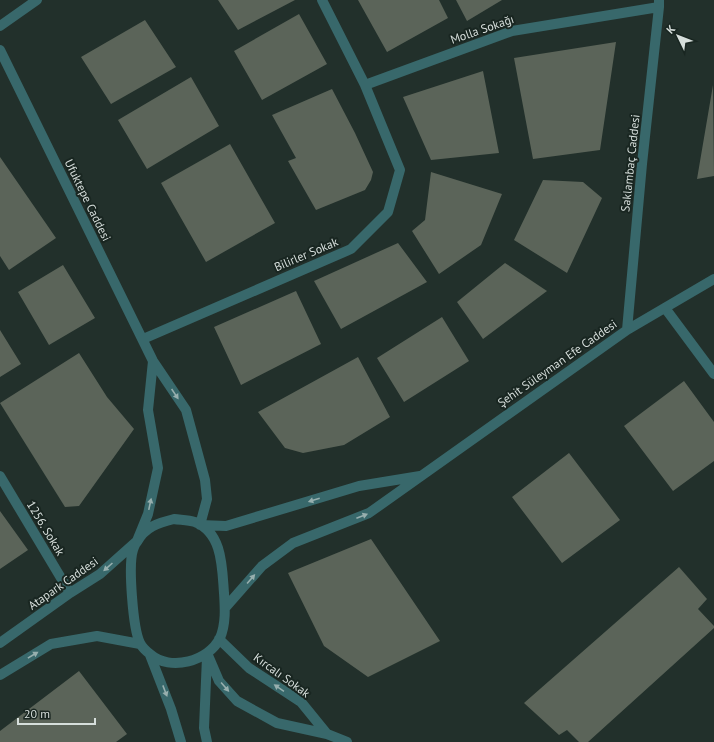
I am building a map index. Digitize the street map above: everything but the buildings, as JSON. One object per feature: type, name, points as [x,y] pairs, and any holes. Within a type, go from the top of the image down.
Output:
[{"type":"street","points":[[0,26],[37,0]]},
{"type":"street","name":"Bilirler Sokak","points":[[143,339],[351,249],[388,212],[400,170],[365,85],[322,0]]},
{"type":"street","name":"Molla Sokağı","points":[[365,85],[512,31],[659,4]]},
{"type":"street","name":"Saklambaç Caddesi","points":[[627,330],[642,164],[659,4]]},
{"type":"street","name":"Ufuktepe Caddesi","points":[[0,50],[153,361],[186,410],[206,480],[207,499],[200,525]]},
{"type":"street","name":"Şehit Süleyman Efe Caddesi","points":[[225,608],[262,566],[293,543],[369,513],[627,330],[714,279]]},
{"type":"street","points":[[664,308],[714,374]]},
{"type":"street","points":[[137,541],[148,514],[158,468],[148,410],[153,361]]},
{"type":"street","name":"1256. Sokak","points":[[0,476],[70,593]]},
{"type":"street","points":[[200,525],[226,526],[360,486],[420,476]]},
{"type":"street","name":"Atapark Caddesi","points":[[0,643],[70,593],[100,574],[137,541],[150,527],[157,523],[174,518],[193,521],[200,525],[212,536],[221,557],[225,608],[222,630],[219,639],[207,653],[199,658],[181,663],[164,662],[150,655],[140,644],[135,627],[131,566],[133,550],[137,541]]},
{"type":"street","points":[[0,675],[51,644],[97,636],[140,644]]},
{"type":"street","name":"Kırcalı Sokak","points":[[219,639],[249,668],[301,702],[327,734]]},
{"type":"street","points":[[207,653],[204,728],[207,742]]},
{"type":"street","name":"Kırcalı Sokak","points":[[207,653],[219,681],[237,701],[277,723],[327,734],[347,742]]},
{"type":"street","points":[[150,655],[171,709],[181,742]]}]
